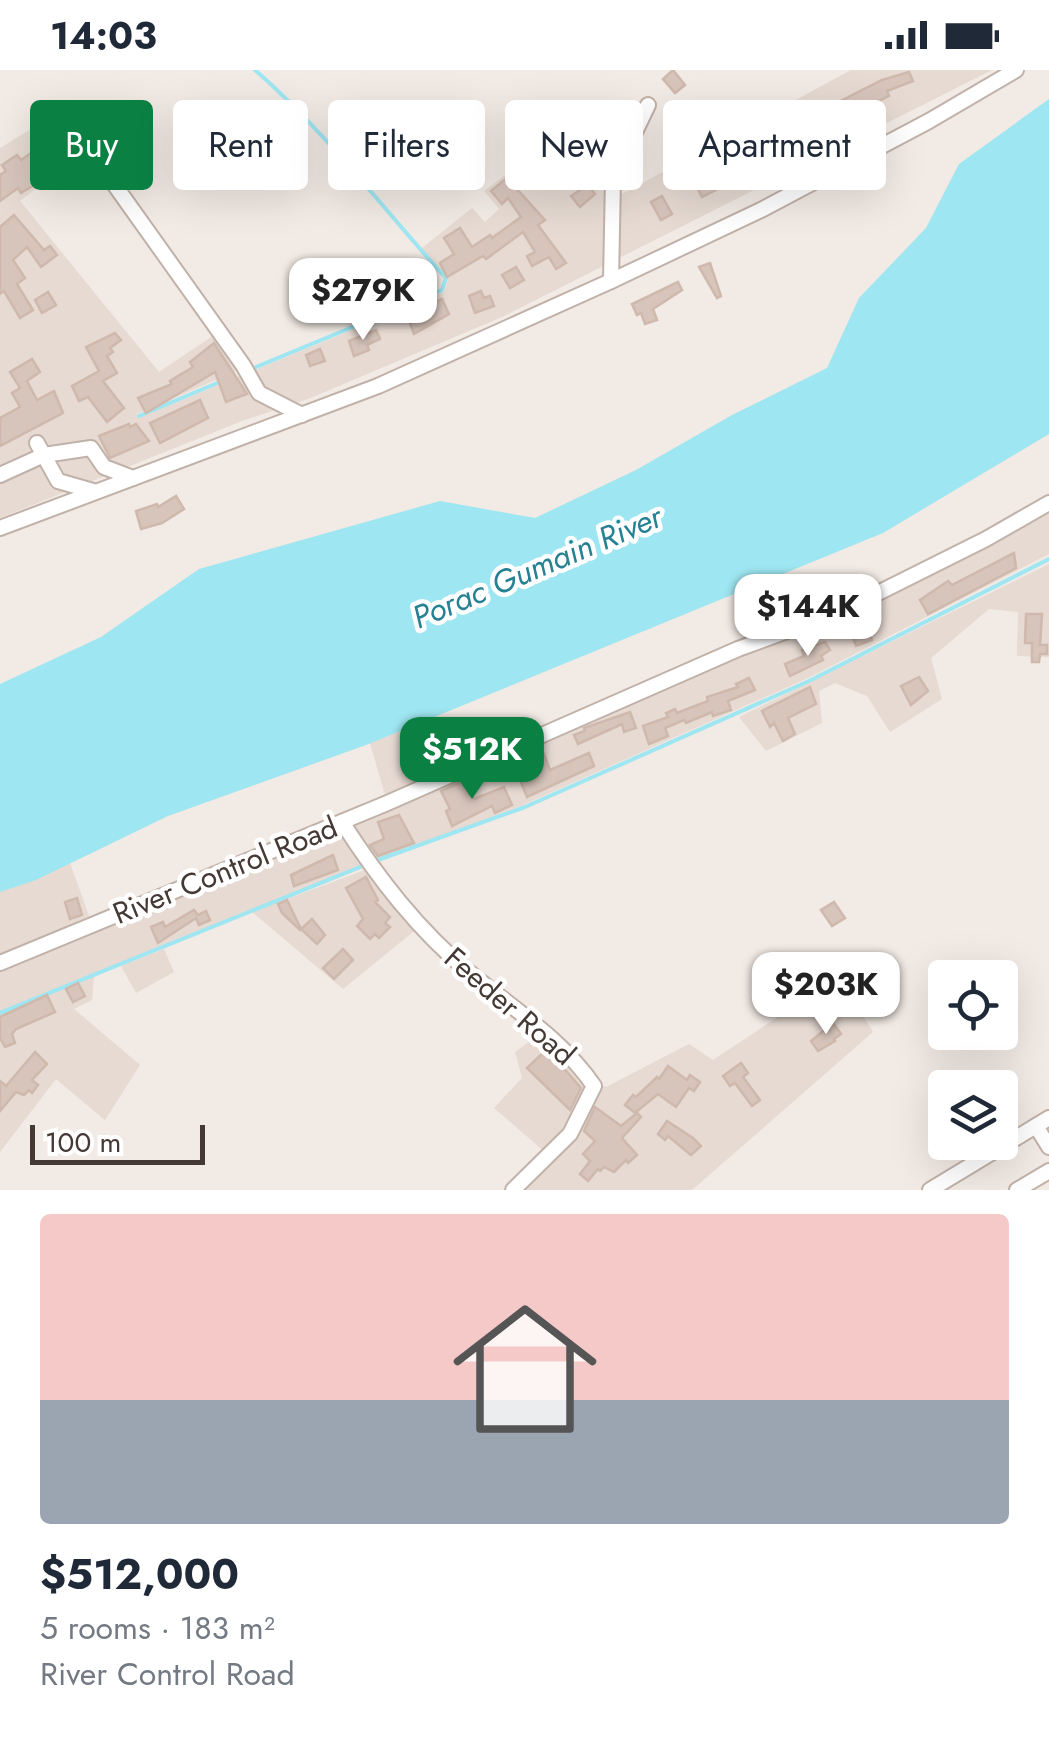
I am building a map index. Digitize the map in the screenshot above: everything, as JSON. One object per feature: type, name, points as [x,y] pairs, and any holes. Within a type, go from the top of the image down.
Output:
[{"type":"street","points":[[0,528],[378,386],[611,282],[761,210],[1016,70]]},
{"type":"street","points":[[611,282],[613,178],[648,105]]},
{"type":"street","points":[[118,190],[247,371],[259,394],[302,415]]},
{"type":"street","points":[[0,475],[40,449],[91,448],[104,467],[134,478]]},
{"type":"street","points":[[40,449],[58,481],[93,491]]},
{"type":"street","name":"River Control Road","points":[[0,963],[342,822],[738,649],[844,610],[1049,503]]},
{"type":"street","name":"Feeder Road","points":[[342,822],[378,879],[420,926],[468,971],[552,1038],[594,1086],[570,1134],[513,1190]]},
{"type":"street","points":[[930,1190],[1042,1122],[1049,1147]]},
{"type":"street","points":[[1017,1190],[1049,1171]]},
{"type":"shaded area","points":[[851,70],[992,70],[886,123],[886,100],[796,100]]},
{"type":"shaded area","points":[[30,130],[30,190],[34,190],[20,201],[159,372],[223,329],[248,366],[137,414],[138,418],[444,292],[448,280],[422,248],[472,208],[485,222],[499,209],[484,191],[505,175],[505,190],[603,190],[609,201],[629,190],[643,190],[643,183],[663,172],[663,190],[754,190],[502,317],[308,399],[242,421],[0,518],[0,148]]},
{"type":"shaded area","points":[[1049,508],[1049,554],[808,678],[523,805],[374,861],[344,821],[738,655]]},
{"type":"shaded area","points":[[1049,564],[1049,657],[1017,656],[1018,612],[989,609],[931,658],[942,699],[890,732],[867,696],[835,683],[819,691],[822,723],[766,751],[739,717]]},
{"type":"shaded area","points":[[406,728],[423,782],[385,795],[370,743]]},
{"type":"shaded area","points":[[339,826],[363,868],[268,906],[365,870],[418,928],[343,989],[251,911],[21,1005],[94,976],[92,1000],[74,1009],[140,1065],[105,1120],[56,1079],[0,1152],[0,966]]},
{"type":"shaded area","points":[[70,863],[89,916],[0,955],[0,892]]},
{"type":"shaded area","points":[[164,949],[174,972],[136,993],[121,966]]},
{"type":"shaded area","points":[[846,988],[873,1032],[692,1190],[519,1190],[552,1158],[597,1084],[606,1087],[689,1044],[713,1060],[820,989]]},
{"type":"shaded area","points":[[541,1033],[590,1084],[584,1105],[546,1153],[494,1108],[522,1078],[515,1052]]},
{"type":"water","name":"Porac Gumain River","points":[[1049,99],[1049,434],[883,533],[366,745],[168,816],[36,880],[0,892],[0,684],[101,637],[199,569],[440,501],[535,518],[636,470],[732,415],[827,368],[859,298],[926,228],[959,164]]},
{"type":"building","points":[[673,70],[685,85],[675,93],[663,79]]},
{"type":"building","points":[[909,72],[913,81],[887,91],[889,96],[881,100],[843,100],[882,80]]},
{"type":"building","points":[[30,154],[30,187],[21,193],[18,188],[0,201],[0,175],[6,171],[2,165],[17,155],[21,160]]},
{"type":"building","points":[[505,180],[505,190],[518,190],[545,220],[538,225],[566,263],[556,269],[549,257],[532,266],[527,256],[535,252],[523,232],[486,259],[483,256],[447,277],[440,263],[454,254],[444,238],[460,228],[472,247],[521,217],[508,198],[502,204],[491,191]]},
{"type":"building","points":[[580,190],[592,190],[595,194],[580,207],[571,196]]},
{"type":"building","points":[[662,196],[672,214],[661,220],[651,202]]},
{"type":"building","points":[[14,215],[44,250],[50,246],[57,255],[41,267],[27,247],[13,260],[25,278],[17,284],[33,310],[20,318],[4,291],[0,294],[0,227]]},
{"type":"building","points":[[710,263],[721,296],[717,298],[699,267]]},
{"type":"building","points":[[516,267],[524,280],[510,288],[502,275]]},
{"type":"building","points":[[678,282],[682,290],[653,309],[657,320],[645,324],[632,304]]},
{"type":"building","points":[[481,291],[484,298],[490,296],[494,306],[475,313],[469,296]]},
{"type":"building","points":[[48,292],[56,305],[42,313],[35,300]]},
{"type":"building","points":[[442,299],[449,314],[414,334],[408,318],[430,310],[428,306]]},
{"type":"building","points":[[376,330],[380,339],[367,345],[369,350],[354,356],[349,341]]},
{"type":"building","points":[[115,333],[121,340],[110,348],[113,352],[107,356],[117,373],[103,381],[124,408],[107,422],[88,397],[79,401],[72,386],[99,371],[86,347]]},
{"type":"building","points":[[214,343],[247,394],[226,402],[215,372],[146,413],[138,398],[172,384],[170,381],[193,367],[190,362]]},
{"type":"building","points":[[320,349],[325,361],[310,366],[306,355]]},
{"type":"building","points":[[32,359],[40,372],[27,381],[37,400],[54,391],[63,413],[0,446],[0,418],[20,407],[12,393],[20,388],[10,372]]},
{"type":"building","points":[[200,400],[208,418],[160,443],[150,423]]},
{"type":"building","points":[[136,424],[149,441],[110,458],[99,436]]},
{"type":"building","points":[[176,496],[184,509],[162,523],[141,529],[136,511],[157,504],[158,507]]},
{"type":"building","points":[[1014,553],[1016,568],[928,614],[920,600],[948,581],[952,585]]},
{"type":"building","points":[[1026,614],[1042,614],[1040,645],[1047,645],[1047,654],[1040,654],[1039,662],[1032,662],[1032,643],[1025,643]]},
{"type":"building","points":[[867,626],[872,640],[856,646],[851,632]]},
{"type":"building","points":[[825,642],[830,650],[821,656],[823,660],[790,676],[785,664],[804,656],[802,650]]},
{"type":"building","points":[[919,677],[928,691],[911,705],[901,686]]},
{"type":"building","points":[[749,678],[755,690],[728,701],[731,710],[713,716],[712,712],[686,723],[684,720],[665,728],[668,736],[649,744],[643,726],[668,717],[666,713],[675,709],[677,713],[708,701],[707,697],[738,687],[736,684]]},
{"type":"building","points":[[810,687],[816,704],[788,718],[795,734],[783,741],[762,711]]},
{"type":"building","points":[[630,712],[636,728],[624,732],[622,724],[578,744],[574,735],[585,731],[584,728]]},
{"type":"building","points":[[589,753],[594,766],[527,797],[521,782],[536,776],[530,760],[544,754],[550,770]]},
{"type":"building","points":[[465,780],[474,799],[504,787],[512,805],[495,813],[492,806],[452,826],[446,811],[450,809],[441,791]]},
{"type":"building","points":[[399,815],[414,843],[378,856],[370,845],[384,839],[378,822]]},
{"type":"building","points":[[333,855],[338,870],[294,886],[291,875]]},
{"type":"building","points":[[366,877],[378,900],[375,902],[390,917],[385,923],[390,927],[379,938],[375,934],[370,939],[357,926],[363,919],[346,888]]},
{"type":"building","points":[[77,898],[82,915],[70,919],[65,902]]},
{"type":"building","points":[[287,900],[301,929],[300,930],[278,904]]},
{"type":"building","points":[[834,902],[845,918],[832,926],[821,910]]},
{"type":"building","points":[[194,910],[198,915],[206,911],[210,920],[199,925],[196,918],[158,943],[151,927],[163,922],[165,927]]},
{"type":"building","points":[[312,919],[325,935],[317,944],[301,929]]},
{"type":"building","points":[[343,949],[353,960],[334,979],[323,968]]},
{"type":"building","points":[[78,983],[85,996],[73,1002],[66,989]]},
{"type":"building","points":[[47,995],[55,1012],[16,1029],[12,1034],[15,1043],[5,1047],[0,1038],[0,1017]]},
{"type":"building","points":[[833,1023],[841,1034],[818,1051],[811,1041]]},
{"type":"building","points":[[547,1049],[581,1088],[570,1110],[527,1068]]},
{"type":"building","points":[[35,1052],[47,1064],[32,1080],[38,1085],[32,1093],[16,1092],[0,1111],[0,1081],[6,1086]]},
{"type":"building","points":[[741,1063],[748,1073],[743,1077],[760,1100],[752,1106],[735,1083],[730,1086],[723,1076]]},
{"type":"building","points":[[668,1066],[687,1080],[690,1075],[700,1082],[694,1091],[689,1088],[676,1107],[658,1094],[635,1113],[625,1105],[633,1095],[636,1097],[659,1079]]},
{"type":"building","points":[[595,1107],[621,1126],[637,1113],[641,1117],[622,1138],[637,1155],[614,1172],[604,1167],[598,1169],[588,1181],[580,1174],[590,1161],[583,1154],[595,1141],[584,1131]]},
{"type":"building","points":[[667,1121],[701,1146],[691,1155],[668,1136],[665,1140],[658,1134]]},
{"type":"waterway","points":[[249,370],[442,290],[446,278],[330,145],[255,70]]},
{"type":"waterway","points":[[139,416],[222,381]]},
{"type":"waterway","points":[[375,861],[525,807],[809,681],[1049,559]]},
{"type":"waterway","points":[[0,1013],[365,865]]}]
